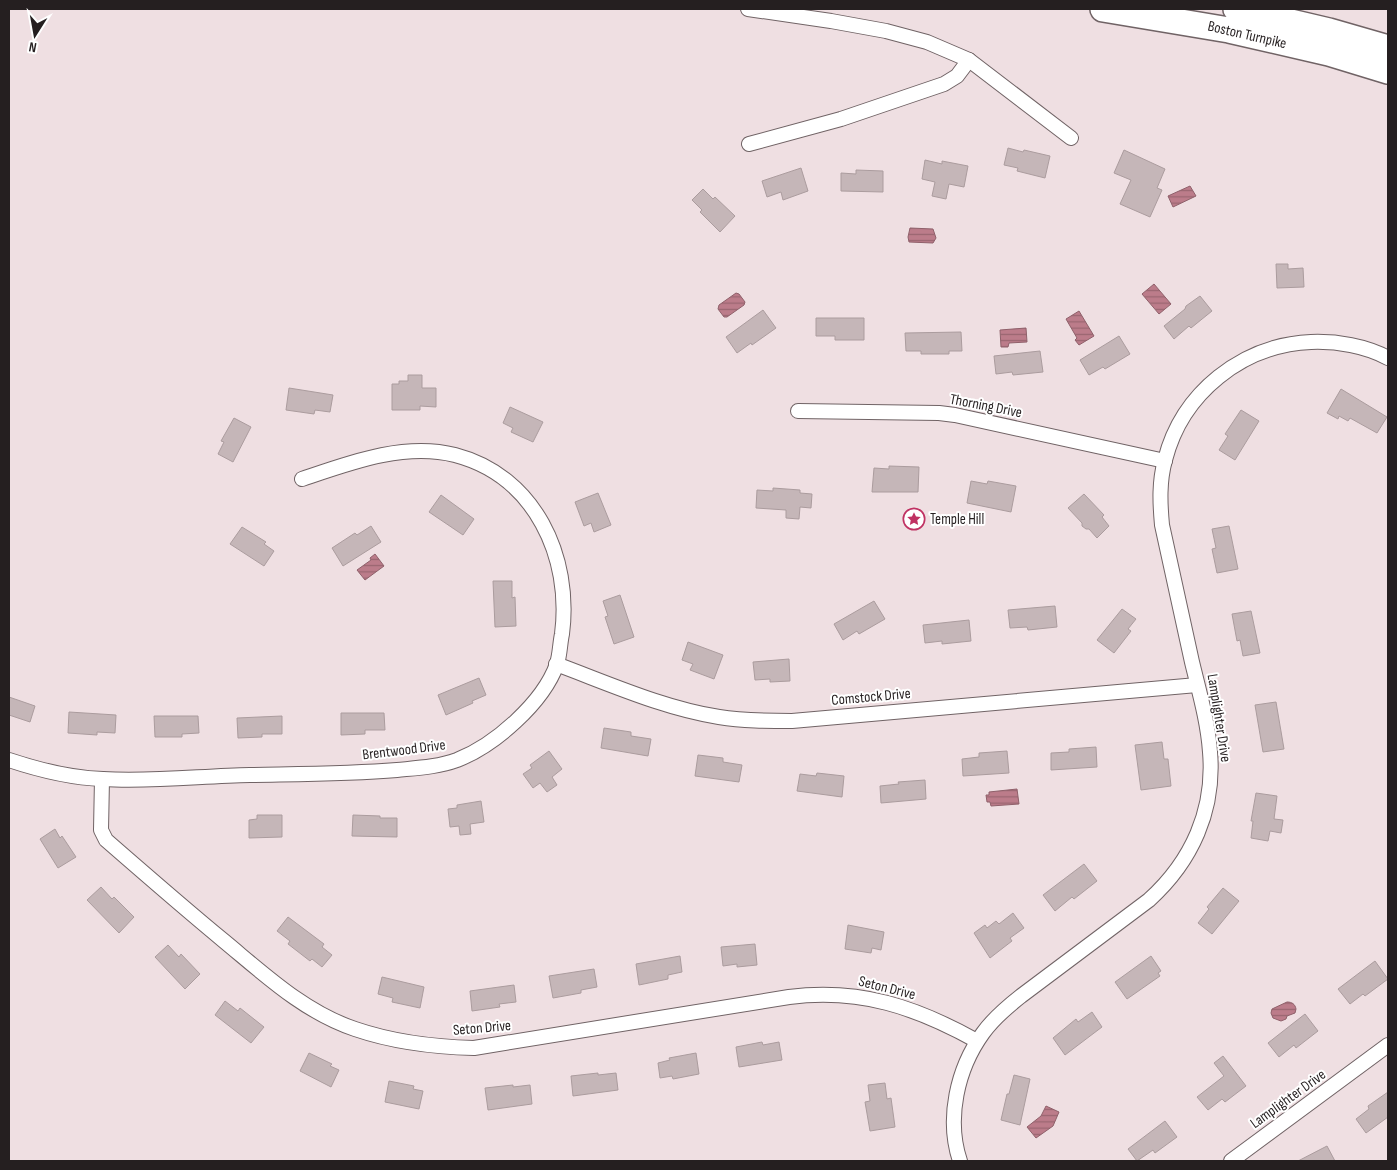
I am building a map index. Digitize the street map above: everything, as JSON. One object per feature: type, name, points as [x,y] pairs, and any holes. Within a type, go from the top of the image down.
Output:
[{"type":"highway","name":"Boston Turnpike","points":[[1103,9],[1218,28],[1329,53],[1388,71]]},
{"type":"highway","name":"Boston Turnpike","points":[[1236,9],[1329,31],[1388,48]]},
{"type":"street","points":[[748,9],[886,31],[927,42],[969,60],[1071,138]]},
{"type":"street","points":[[749,144],[841,119],[944,84],[957,76],[969,60]]},
{"type":"street","name":"Lamplighter Drive","points":[[960,1161],[954,1142],[953,1117],[956,1097],[968,1059],[977,1041],[992,1022],[1021,996],[1149,900],[1173,876],[1185,859],[1202,825],[1210,789],[1210,750],[1162,524],[1160,503],[1165,461],[1177,428],[1192,403],[1222,373],[1260,352],[1287,345],[1323,341],[1365,349],[1388,358]]},
{"type":"street","name":"Thorning Drive","points":[[798,412],[931,413],[955,416],[1165,461]]},
{"type":"street","name":"Brentwood Drive","points":[[9,760],[56,774],[102,779],[378,772],[428,767],[457,760],[488,744],[519,720],[540,693],[556,664],[564,608],[564,592],[553,544],[536,512],[514,487],[500,476],[474,462],[455,455],[436,452],[379,456],[336,467],[302,479]]},
{"type":"street","name":"Comstock Drive","points":[[556,664],[691,711],[758,722],[792,721],[1197,685]]},
{"type":"street","name":"Seton Drive","points":[[102,779],[101,830],[106,840],[273,982],[311,1009],[354,1029],[406,1042],[438,1047],[474,1048],[789,998],[831,994],[865,998],[903,1008],[943,1023],[977,1041]]},
{"type":"street","name":"Lamplighter Drive","points":[[1231,1161],[1388,1045]]},
{"type":"shaded area","points":[[1190,186],[1196,196],[1173,207],[1168,196]]},
{"type":"shaded area","points":[[910,228],[933,229],[936,238],[933,243],[909,242]]},
{"type":"shaded area","points":[[1154,284],[1171,304],[1159,314],[1142,294]]},
{"type":"shaded area","points":[[736,293],[745,302],[744,305],[727,317],[724,317],[718,309],[719,305]]},
{"type":"shaded area","points":[[1079,311],[1094,336],[1079,345],[1066,319]]},
{"type":"shaded area","points":[[1026,328],[1027,342],[1009,343],[1008,347],[1001,347],[1000,330]]},
{"type":"shaded area","points":[[375,554],[384,566],[365,580],[357,570],[371,560],[370,558]]},
{"type":"shaded area","points":[[1017,789],[1019,804],[991,806],[990,802],[987,802],[986,795],[989,795],[989,792]]},
{"type":"shaded area","points":[[1287,1002],[1294,1005],[1295,1013],[1281,1021],[1273,1018],[1272,1009]]},
{"type":"shaded area","points":[[1046,1106],[1059,1112],[1053,1126],[1036,1138],[1027,1127],[1041,1116]]},
{"type":"building","points":[[1008,148],[1050,156],[1045,178],[1017,171],[1018,168],[1004,165]]},
{"type":"building","points":[[1124,150],[1165,169],[1157,188],[1162,190],[1150,217],[1120,204],[1131,180],[1114,173]]},
{"type":"building","points":[[925,160],[942,164],[942,161],[968,166],[964,187],[949,184],[946,199],[932,196],[935,182],[922,179]]},
{"type":"building","points":[[801,168],[808,191],[783,200],[781,192],[767,197],[762,181]]},
{"type":"building","points":[[856,170],[883,171],[883,192],[841,191],[841,173],[856,174]]},
{"type":"building","points":[[703,189],[713,199],[715,197],[735,216],[720,232],[700,212],[702,210],[692,200]]},
{"type":"building","points":[[1276,264],[1288,264],[1288,269],[1303,268],[1304,287],[1277,288]]},
{"type":"building","points":[[1200,296],[1212,311],[1191,328],[1189,326],[1174,339],[1164,326]]},
{"type":"building","points":[[763,310],[776,328],[737,353],[726,337]]},
{"type":"building","points":[[816,318],[864,318],[864,340],[835,340],[835,336],[816,336]]},
{"type":"building","points":[[961,332],[962,351],[949,351],[949,354],[921,354],[921,351],[906,351],[905,333]]},
{"type":"building","points":[[1119,336],[1130,354],[1105,369],[1103,367],[1089,375],[1080,360]]},
{"type":"building","points":[[1040,351],[1043,372],[1013,375],[1012,372],[996,374],[994,356]]},
{"type":"building","points":[[408,375],[422,375],[422,388],[436,388],[436,407],[420,406],[420,410],[392,410],[392,384],[399,384],[399,381],[408,381]]},
{"type":"building","points":[[289,388],[333,395],[330,412],[315,410],[314,414],[286,410]]},
{"type":"building","points":[[1341,389],[1387,417],[1377,433],[1350,418],[1348,421],[1339,416],[1338,419],[1327,413]]},
{"type":"building","points":[[510,407],[543,422],[533,442],[511,432],[513,428],[503,423]]},
{"type":"building","points":[[1241,410],[1259,421],[1235,460],[1219,450],[1228,436],[1225,434]]},
{"type":"building","points":[[234,418],[251,427],[233,462],[218,454],[224,442],[221,441]]},
{"type":"building","points":[[889,466],[919,467],[918,492],[872,492],[874,468],[889,469]]},
{"type":"building","points":[[971,481],[987,484],[988,481],[1016,486],[1011,512],[967,503]]},
{"type":"building","points":[[773,488],[800,490],[800,493],[812,494],[811,508],[800,507],[799,519],[786,518],[786,510],[756,508],[757,490],[773,491]]},
{"type":"building","points":[[598,493],[611,525],[594,532],[591,523],[584,526],[575,502]]},
{"type":"building","points":[[1084,494],[1104,515],[1102,517],[1109,526],[1097,538],[1089,529],[1082,526],[1082,523],[1068,508]]},
{"type":"building","points":[[441,495],[474,519],[463,535],[429,512]]},
{"type":"building","points":[[371,526],[381,542],[343,566],[332,548],[355,533],[357,535]]},
{"type":"building","points":[[1229,526],[1238,569],[1217,573],[1212,549],[1216,548],[1212,529]]},
{"type":"building","points":[[242,527],[266,542],[264,544],[274,551],[264,566],[230,544]]},
{"type":"building","points":[[493,581],[512,581],[512,598],[515,597],[516,626],[495,627]]},
{"type":"building","points":[[620,595],[634,637],[614,644],[605,617],[608,616],[603,601]]},
{"type":"building","points":[[874,601],[885,619],[859,634],[857,631],[843,640],[834,624]]},
{"type":"building","points":[[1055,606],[1057,627],[1028,630],[1027,627],[1010,628],[1008,610]]},
{"type":"building","points":[[1122,609],[1136,619],[1128,629],[1131,631],[1114,653],[1097,640]]},
{"type":"building","points":[[1251,611],[1260,653],[1243,656],[1240,640],[1237,641],[1232,614]]},
{"type":"building","points":[[969,620],[971,641],[942,644],[942,641],[925,643],[923,625]]},
{"type":"building","points":[[688,642],[723,655],[714,679],[690,670],[693,664],[682,660]]},
{"type":"building","points":[[789,659],[790,681],[770,682],[770,679],[755,680],[753,662]]},
{"type":"building","points":[[479,678],[486,695],[446,715],[438,695]]},
{"type":"building","points":[[9,697],[35,706],[30,722],[9,715]]},
{"type":"building","points":[[1276,702],[1284,749],[1263,752],[1255,705]]},
{"type":"building","points":[[69,712],[116,715],[115,733],[97,732],[97,735],[68,733]]},
{"type":"building","points":[[341,713],[384,713],[385,730],[365,730],[365,734],[341,735]]},
{"type":"building","points":[[154,716],[198,716],[199,733],[182,734],[182,737],[155,737]]},
{"type":"building","points":[[282,716],[282,734],[262,734],[262,737],[238,738],[237,718]]},
{"type":"building","points":[[604,728],[631,732],[631,736],[651,739],[648,756],[601,748]]},
{"type":"building","points":[[1162,742],[1164,759],[1168,759],[1171,786],[1141,790],[1135,745]]},
{"type":"building","points":[[1096,747],[1097,767],[1051,770],[1051,753],[1069,752],[1069,749]]},
{"type":"building","points":[[549,751],[562,769],[552,777],[557,785],[547,792],[540,783],[533,788],[523,774],[532,768],[530,765]]},
{"type":"building","points":[[1007,751],[1009,773],[963,776],[962,759],[979,757],[979,753]]},
{"type":"building","points":[[698,755],[723,758],[723,762],[742,765],[739,782],[695,776]]},
{"type":"building","points":[[817,773],[844,776],[842,797],[797,791],[800,774],[816,776]]},
{"type":"building","points":[[925,780],[926,799],[881,803],[880,786],[899,784],[898,782]]},
{"type":"building","points":[[1256,793],[1277,796],[1274,819],[1283,820],[1281,833],[1270,831],[1268,841],[1251,838],[1253,821],[1251,821]]},
{"type":"building","points":[[481,801],[484,822],[470,824],[471,834],[460,835],[459,826],[450,827],[448,809],[457,808],[457,805]]},
{"type":"building","points":[[257,815],[282,815],[282,837],[249,838],[249,820],[257,819]]},
{"type":"building","points":[[353,815],[397,818],[397,837],[352,836]]},
{"type":"building","points":[[55,829],[76,857],[58,868],[40,839]]},
{"type":"building","points":[[1084,864],[1097,881],[1074,899],[1072,897],[1055,911],[1043,895]]},
{"type":"building","points":[[101,887],[134,917],[119,933],[87,900]]},
{"type":"building","points":[[1223,888],[1239,901],[1212,934],[1198,923],[1209,909],[1207,907]]},
{"type":"building","points":[[1013,913],[1024,928],[1010,938],[1012,941],[990,958],[974,933],[985,925],[987,928],[996,921],[999,924]]},
{"type":"building","points":[[288,917],[324,944],[322,947],[332,955],[322,967],[312,959],[310,961],[288,944],[290,941],[277,931]]},
{"type":"building","points":[[848,925],[884,932],[881,950],[872,948],[871,953],[845,949]]},
{"type":"building","points":[[755,944],[757,965],[737,967],[737,964],[723,966],[721,947]]},
{"type":"building","points":[[168,945],[179,957],[181,954],[200,974],[185,989],[155,957]]},
{"type":"building","points":[[680,956],[682,972],[668,975],[668,979],[639,985],[636,964]]},
{"type":"building","points":[[1151,956],[1161,971],[1158,973],[1160,976],[1127,999],[1115,982]]},
{"type":"building","points":[[1375,961],[1388,979],[1365,996],[1363,994],[1350,1004],[1338,989]]},
{"type":"building","points":[[594,969],[597,987],[581,990],[581,993],[553,998],[549,976]]},
{"type":"building","points":[[382,977],[424,987],[420,1008],[392,1002],[393,998],[378,994]]},
{"type":"building","points":[[514,985],[516,1002],[499,1004],[500,1007],[472,1011],[470,991]]},
{"type":"building","points":[[225,1001],[238,1011],[240,1008],[264,1027],[251,1043],[215,1015]]},
{"type":"building","points":[[1092,1012],[1102,1027],[1065,1055],[1053,1038],[1076,1019],[1078,1022]]},
{"type":"building","points":[[1305,1014],[1318,1031],[1296,1048],[1294,1045],[1279,1057],[1268,1043]]},
{"type":"building","points":[[762,1042],[763,1045],[779,1042],[782,1060],[739,1067],[736,1047]]},
{"type":"building","points":[[309,1053],[332,1064],[330,1066],[339,1070],[331,1087],[300,1071]]},
{"type":"building","points":[[696,1053],[699,1074],[673,1079],[672,1076],[660,1078],[658,1063],[670,1060],[669,1058]]},
{"type":"building","points":[[1223,1056],[1246,1086],[1225,1102],[1222,1099],[1208,1110],[1197,1097],[1224,1076],[1214,1063]]},
{"type":"building","points":[[598,1073],[598,1075],[616,1073],[618,1090],[573,1096],[571,1076]]},
{"type":"building","points":[[1014,1075],[1030,1079],[1020,1125],[1001,1120]]},
{"type":"building","points":[[389,1081],[414,1086],[413,1089],[423,1091],[419,1109],[385,1102]]},
{"type":"building","points":[[885,1083],[887,1099],[891,1098],[895,1127],[870,1131],[865,1102],[870,1101],[868,1085]]},
{"type":"building","points":[[513,1085],[513,1087],[530,1085],[532,1104],[488,1110],[485,1088]]},
{"type":"building","points":[[1388,1092],[1388,1117],[1366,1133],[1356,1119],[1369,1109],[1368,1106]]},
{"type":"building","points":[[1165,1121],[1177,1137],[1155,1153],[1153,1150],[1137,1161],[1128,1149]]},
{"type":"building","points":[[1327,1146],[1335,1161],[1298,1161]]},
{"type":"place","name":"Temple Hill","points":[[914,519]]}]
